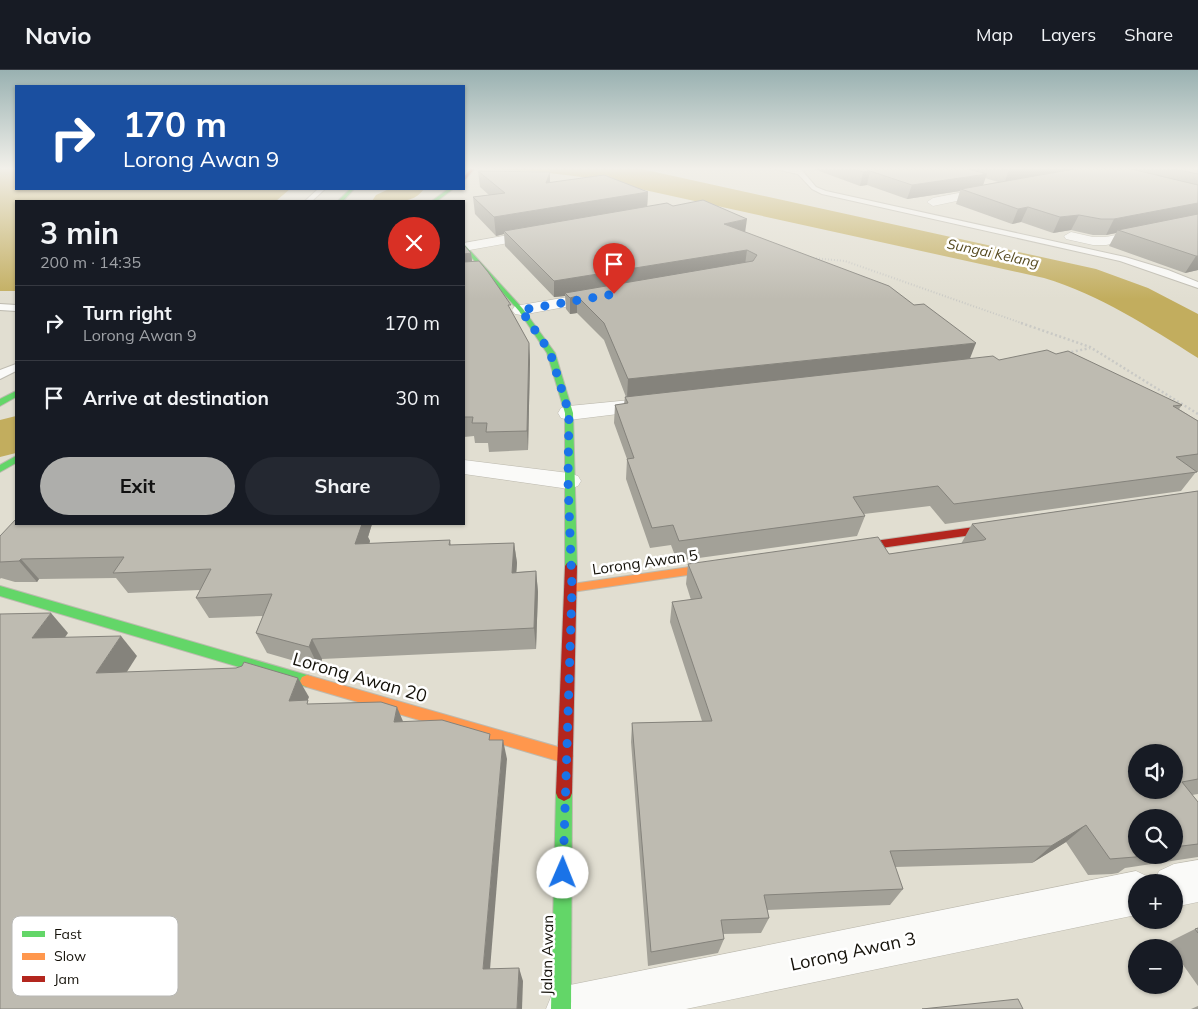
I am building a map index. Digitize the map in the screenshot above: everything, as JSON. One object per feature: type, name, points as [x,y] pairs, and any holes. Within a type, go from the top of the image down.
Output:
[{"type":"main road","name":"Jalan Awan","points":[[465,247],[521,310],[550,352],[569,413],[568,480],[572,588],[566,756],[561,1009]]},
{"type":"main road","points":[[0,403],[15,395]]},
{"type":"main road","points":[[0,469],[15,460]]},
{"type":"main road","points":[[836,550],[1012,526]]},
{"type":"main road","name":"Lorong Awan 5","points":[[572,588],[738,564]]},
{"type":"main road","name":"Lorong Awan 20","points":[[0,591],[566,756]]},
{"type":"street","points":[[1071,236],[1106,241],[1198,222]]},
{"type":"street","points":[[465,246],[560,230]]},
{"type":"street","points":[[521,310],[618,293]]},
{"type":"street","points":[[569,413],[667,402]]},
{"type":"street","points":[[465,467],[568,480]]},
{"type":"street","points":[[1183,884],[1198,881]]},
{"type":"street","name":"Lorong Awan 3","points":[[570,1009],[1128,896]]},
{"type":"lane","points":[[912,212],[1122,259],[1180,277],[1198,285]]},
{"type":"lane","points":[[472,273],[487,272]]},
{"type":"lane","points":[[0,307],[15,308]]},
{"type":"lane","points":[[0,375],[15,368]]},
{"type":"path","points":[[808,258],[828,258],[845,261],[1090,347],[1198,414]]},
{"type":"path","points":[[1064,353],[1090,347]]},
{"type":"water","points":[[0,212],[15,212],[15,291],[0,291]]},
{"type":"water","name":"Sungai Kelang","points":[[744,212],[836,212],[1096,269],[1148,288],[1198,314],[1198,358],[1143,324],[1085,293],[1044,278]]},
{"type":"building","points":[[489,212],[526,212],[494,217]]},
{"type":"building","points":[[616,212],[730,212],[747,219],[724,224],[889,286],[914,305],[924,304],[976,343],[628,379],[604,323],[577,296],[570,298],[565,293],[753,261],[757,255],[747,250],[554,281],[504,231]]},
{"type":"building","points":[[1043,212],[1152,212],[1114,219],[1079,215],[1060,217]]},
{"type":"building","points":[[1198,214],[1198,256],[1118,230]]},
{"type":"building","points":[[465,246],[471,253],[465,254]]},
{"type":"building","points":[[479,261],[488,272],[511,305],[508,305],[529,343],[527,431],[486,432],[487,423],[472,423],[473,417],[465,417],[465,262]]},
{"type":"building","points":[[1047,350],[1056,354],[1068,351],[1182,405],[1173,406],[1198,421],[1198,454],[1176,457],[1197,472],[954,504],[938,486],[853,497],[865,516],[679,541],[673,525],[652,528],[627,459],[634,458],[615,405],[628,403],[625,397],[993,356],[999,360]]},
{"type":"building","points":[[1198,491],[1198,779],[1183,782],[1183,744],[1128,744],[1128,799],[1183,799],[1183,783],[1198,802],[1198,844],[1183,846],[1183,809],[1128,809],[1128,858],[1110,859],[1086,825],[1051,846],[890,851],[903,889],[764,895],[769,918],[721,920],[724,939],[651,952],[632,723],[712,721],[672,602],[702,598],[688,564],[878,537],[889,554],[986,539],[972,524]]},
{"type":"building","points":[[15,520],[15,525],[362,525],[355,544],[450,540],[449,545],[514,543],[512,573],[536,571],[534,628],[312,639],[309,647],[256,633],[272,594],[196,598],[211,569],[113,573],[124,557],[21,559],[19,561],[0,562],[0,536]]},
{"type":"building","points":[[51,613],[32,638],[121,636],[96,673],[236,668],[242,666],[244,662],[298,678],[289,701],[308,700],[307,704],[381,702],[397,707],[394,722],[442,720],[490,734],[489,740],[503,740],[483,969],[519,968],[517,1009],[0,1009],[0,614]]},
{"type":"building","points":[[1018,999],[1023,1009],[922,1009]]},
{"type":"waterway","points":[[0,441],[15,433]]},
{"type":"traffic: fast","points":[[465,247],[521,310],[551,353],[569,413],[571,566]]},
{"type":"traffic: fast","points":[[0,403],[15,395]]},
{"type":"traffic: fast","points":[[0,469],[15,460]]},
{"type":"traffic: fast","points":[[0,591],[307,681]]},
{"type":"traffic: fast","points":[[561,1009],[564,793]]},
{"type":"traffic: slow","points":[[572,588],[724,566]]},
{"type":"traffic: slow","points":[[307,681],[565,756]]},
{"type":"traffic: jam","points":[[846,549],[1003,527]]},
{"type":"traffic: jam","points":[[564,793],[571,566]]},
{"type":"route","points":[[563,873],[572,588],[568,480],[569,413],[550,352],[521,310],[614,294]]}]
